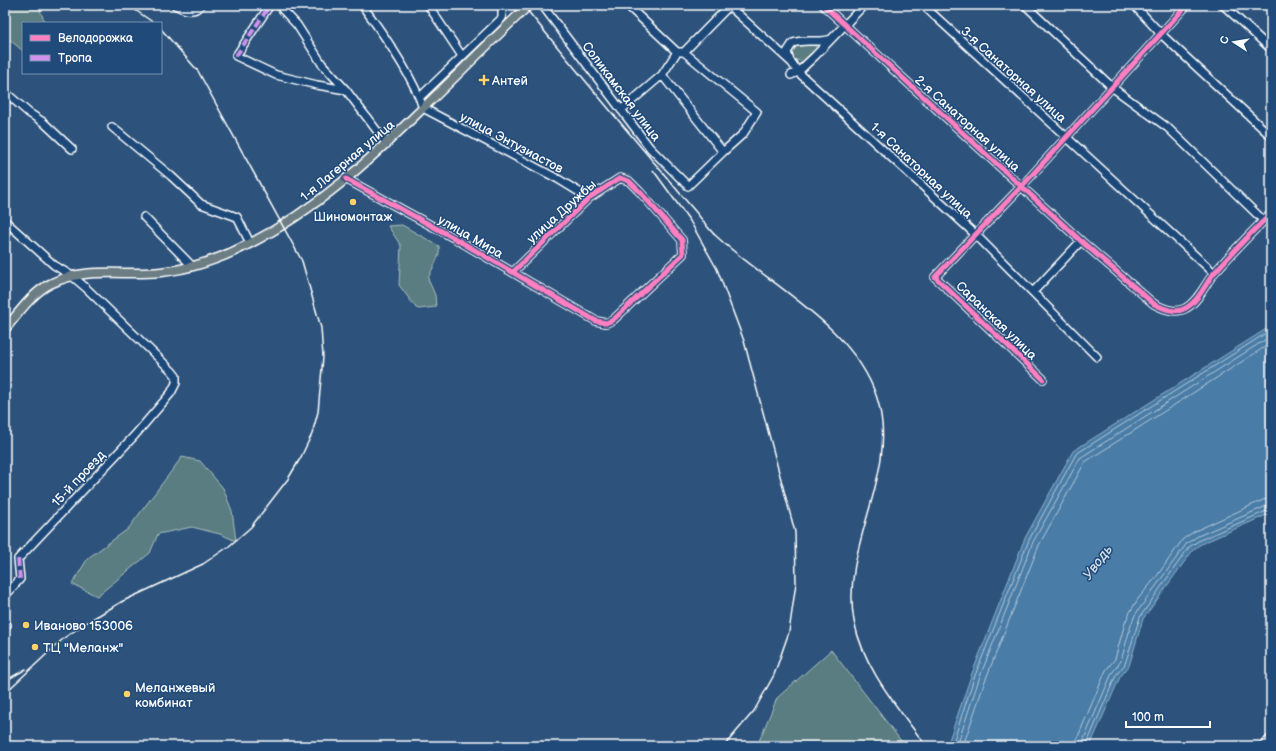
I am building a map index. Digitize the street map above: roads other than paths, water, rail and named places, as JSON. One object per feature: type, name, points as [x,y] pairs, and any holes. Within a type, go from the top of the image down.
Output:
[{"type":"main road","name":"1-я Лагерная улица","points":[[5,329],[39,291],[49,284],[72,276],[92,272],[161,272],[192,266],[250,244],[303,212],[346,179],[387,144],[529,5]]},
{"type":"street","points":[[175,5],[184,10],[193,11],[201,5]]},
{"type":"street","points":[[270,5],[236,56],[276,75],[346,90]]},
{"type":"street","points":[[281,5],[282,9],[297,25],[322,64],[346,90],[387,144]]},
{"type":"street","points":[[362,5],[375,22],[420,97],[423,108]]},
{"type":"street","points":[[428,5],[462,56]]},
{"type":"street","points":[[420,97],[502,18],[502,5]]},
{"type":"street","name":"Соликамская улица","points":[[542,5],[650,148],[688,186],[723,152]]},
{"type":"street","points":[[627,5],[681,52],[758,112],[743,134],[723,152],[662,75]]},
{"type":"street","points":[[622,110],[662,75],[681,52],[729,5]]},
{"type":"street","name":"1-я Санаторная улица","points":[[729,5],[792,63],[794,74],[976,235],[1097,357]]},
{"type":"street","name":"2-я Санаторная улица","points":[[822,5],[1081,241],[1154,304],[1169,310],[1177,311],[1186,309],[1191,305],[1214,273]]},
{"type":"street","points":[[794,74],[845,26],[864,5]]},
{"type":"street","name":"3-я Санаторная улица","points":[[923,5],[1214,273]]},
{"type":"street","points":[[1025,5],[1113,88],[1168,128],[1264,221]]},
{"type":"street","points":[[1134,5],[1160,34],[1271,136]]},
{"type":"street","points":[[976,235],[1068,137],[1160,34],[1188,5]]},
{"type":"street","points":[[1224,5],[1271,49]]},
{"type":"street","points":[[807,63],[799,66],[792,63],[787,56],[787,52],[793,43],[810,40],[824,41],[831,39]]},
{"type":"street","points":[[5,92],[29,113],[43,122],[72,149]]},
{"type":"street","name":"улица Энтузиастов","points":[[423,108],[558,179],[589,198]]},
{"type":"street","points":[[112,127],[171,176],[200,204],[237,217],[250,244]]},
{"type":"street","name":"улица Дружбы","points":[[513,272],[589,198],[620,178],[629,181],[682,240],[683,254],[613,320],[606,323]]},
{"type":"street","name":"улица Мира","points":[[346,179],[513,272],[596,321],[606,323]]},
{"type":"street","points":[[1214,273],[1271,214]]},
{"type":"street","points":[[144,217],[192,266]]},
{"type":"street","points":[[5,222],[54,265],[72,276]]},
{"type":"street","name":"Саранская улица","points":[[976,235],[936,277],[1043,379]]},
{"type":"street","points":[[1033,292],[1081,241]]},
{"type":"street","name":"15-й проезд","points":[[5,596],[20,579],[18,559],[135,435],[171,393],[176,382],[176,376],[72,276]]},
{"type":"street","points":[[1263,746],[1271,738]]},
{"type":"water","name":"Уводь","points":[[1271,326],[1271,513],[1201,544],[1193,550],[1143,619],[1129,666],[1120,677],[1090,746],[947,746],[971,676],[1025,538],[1073,451]]},
{"type":"railway","points":[[128,5],[153,22]]},
{"type":"railway","points":[[523,5],[713,233],[737,254],[808,308],[850,349],[866,372],[877,398],[882,426],[882,454],[877,481],[861,537],[855,565],[852,593],[854,621],[859,639],[874,672],[883,687],[926,746]]},
{"type":"railway","points":[[5,693],[64,638],[89,621],[123,601],[203,564],[228,547],[251,527],[288,479],[301,457],[312,434],[318,412],[323,357],[321,328],[302,261],[198,71],[162,30]]},
{"type":"railway","points":[[653,170],[690,221],[717,269],[744,341],[795,532],[796,583],[789,632],[774,675],[754,711],[724,746]]},
{"type":"railway","points":[[5,681],[26,669]]},
{"type":"place","name":"Антей","points":[[484,80]]},
{"type":"place","name":"Шиномонтаж","points":[[353,202]]},
{"type":"place","name":"Иваново 153006","points":[[26,625]]},
{"type":"place","name":"ТЦ \"Меланж\"","points":[[35,647]]},
{"type":"place","name":"Меланжевый комбинат","points":[[127,694]]}]
